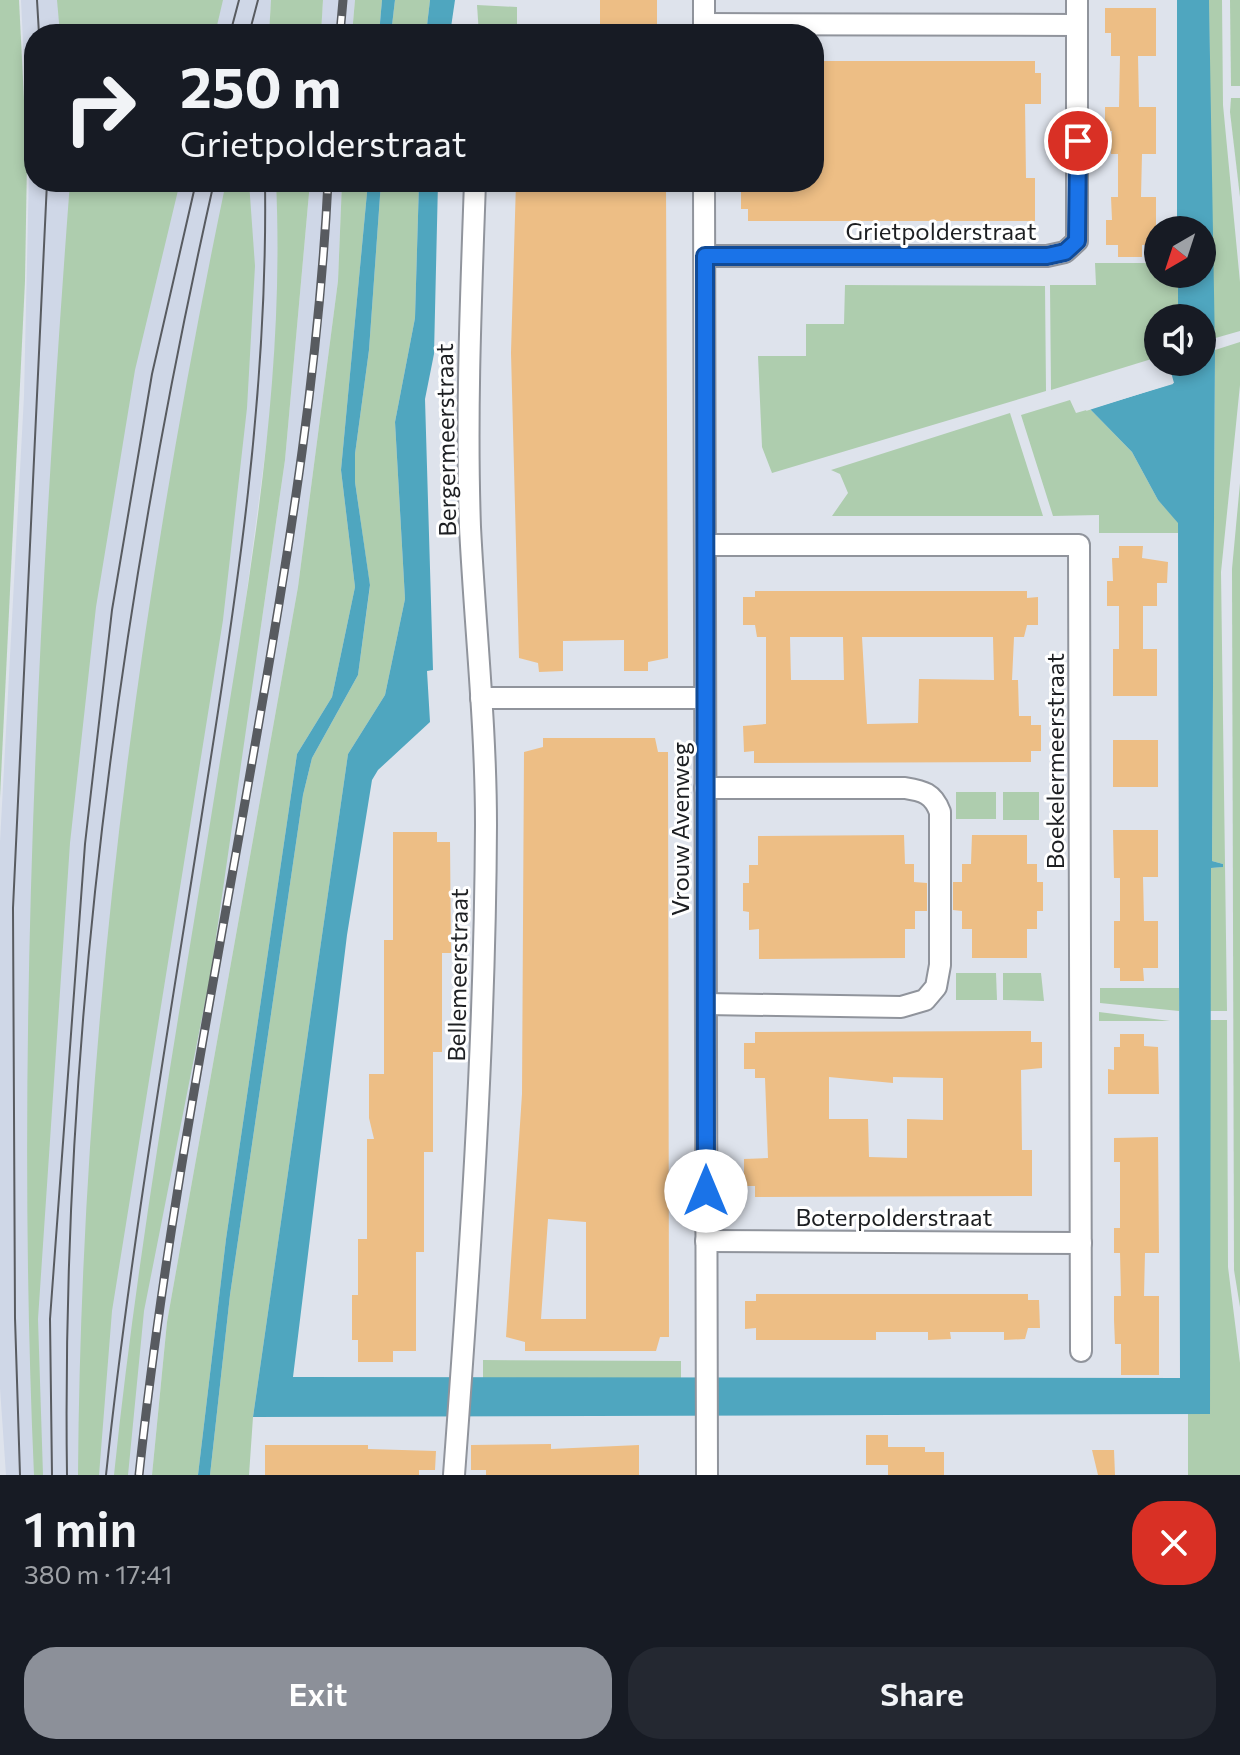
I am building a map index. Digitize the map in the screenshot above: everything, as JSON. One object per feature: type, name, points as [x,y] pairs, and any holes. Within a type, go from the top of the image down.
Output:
[{"type":"street","points":[[704,0],[704,24]]},
{"type":"street","name":"Grietpolderstraat","points":[[705,256],[1047,256],[1065,252],[1077,241],[1077,0]]},
{"type":"street","points":[[824,28],[1076,25]]},
{"type":"street","name":"Bergermeerstraat","points":[[475,192],[469,354],[470,492],[481,698]]},
{"type":"street","name":"Vrouw Avenweg","points":[[704,192],[707,1475]]},
{"type":"street","name":"Boekelermeerstraat","points":[[705,545],[1079,545],[1081,1351]]},
{"type":"street","points":[[481,698],[705,698]]},
{"type":"street","name":"Bellemeerstraat","points":[[454,1475],[474,1223],[485,938],[481,698]]},
{"type":"street","points":[[705,788],[905,788],[926,792],[936,800],[940,812],[940,965],[936,987],[925,1000],[901,1007],[706,1004]]},
{"type":"street","name":"Boterpolderstraat","points":[[706,1241],[1081,1243]]},
{"type":"shaded area","points":[[21,0],[271,0],[270,24],[24,24],[24,64]]},
{"type":"shaded area","points":[[323,0],[355,0],[353,24],[322,24]]},
{"type":"shaded area","points":[[29,192],[276,192],[280,263],[271,409],[242,628],[260,633],[285,460],[309,192],[342,192],[338,281],[298,587],[167,1322],[152,1475],[6,1475],[0,1388],[0,842],[24,396]]},
{"type":"green space","points":[[0,0],[19,0],[24,192],[26,192],[25,281],[0,798]]},
{"type":"green space","points":[[57,0],[223,0],[217,24],[59,24]]},
{"type":"green space","points":[[271,0],[323,0],[322,24],[270,24]]},
{"type":"green space","points":[[355,0],[382,0],[380,24],[353,24]]},
{"type":"green space","points":[[395,0],[430,0],[427,24],[392,24]]},
{"type":"green space","points":[[1209,0],[1222,0],[1223,105],[1240,282],[1240,331],[1216,338],[1216,304],[1212,304],[1212,288],[1216,288],[1216,216],[1211,216]]},
{"type":"green space","points":[[1230,0],[1240,0],[1240,86],[1231,86]]},
{"type":"green space","points":[[477,5],[517,7],[517,24],[478,24]]},
{"type":"green space","points":[[1231,98],[1240,98],[1240,197],[1230,112]]},
{"type":"green space","points":[[69,192],[178,192],[135,370],[96,607],[70,843],[38,1319],[43,1475],[34,1475],[27,1152],[29,990],[40,666]]},
{"type":"green space","points":[[224,192],[250,192],[255,266],[247,408],[223,620],[112,1311],[99,1475],[78,1475],[90,1149],[103,987],[141,664],[194,342]]},
{"type":"green space","points":[[276,192],[309,192],[285,460],[211,972],[144,1311],[128,1475],[114,1475],[149,1205],[264,470],[276,326]]},
{"type":"green space","points":[[342,192],[367,192],[341,470],[355,587],[332,697],[297,754],[226,1239],[198,1475],[152,1475],[167,1322],[298,587],[338,281]]},
{"type":"green space","points":[[380,192],[419,192],[415,318],[395,422],[405,599],[385,695],[348,754],[253,1417],[249,1475],[210,1475],[230,1295],[303,795],[312,758],[358,675],[370,586],[355,482],[355,454],[369,350]]},
{"type":"green space","points":[[1095,263],[1144,263],[1144,288],[1178,288],[1178,304],[1144,304],[1144,361],[1051,390],[1050,285],[1096,285]]},
{"type":"green space","points":[[845,285],[1045,286],[1046,391],[772,473],[762,447],[758,356],[806,356],[806,324],[844,324]]},
{"type":"green space","points":[[1240,342],[1240,385],[1221,572],[1227,1011],[1209,1011],[1211,868],[1222,867],[1223,864],[1212,861],[1216,350]]},
{"type":"green space","points":[[1070,400],[1076,413],[1090,409],[1132,452],[1158,500],[1178,522],[1178,533],[1099,533],[1099,515],[1053,516],[1021,415]]},
{"type":"green space","points":[[1010,413],[1043,516],[832,516],[848,493],[840,474],[831,470]]},
{"type":"green space","points":[[1240,483],[1240,1307],[1234,1270],[1232,569]]},
{"type":"green space","points":[[956,792],[996,792],[996,819],[956,819]]},
{"type":"green space","points":[[1003,792],[1039,792],[1039,820],[1003,820]]},
{"type":"green space","points":[[956,973],[996,973],[997,1000],[956,1000]]},
{"type":"green space","points":[[1003,973],[1041,973],[1044,1001],[1003,1000]]},
{"type":"green space","points":[[1100,988],[1179,988],[1179,1011],[1100,1003]]},
{"type":"green space","points":[[1099,1012],[1170,1021],[1099,1021]]},
{"type":"green space","points":[[1209,1020],[1227,1020],[1228,1267],[1240,1363],[1240,1475],[1188,1475],[1188,1414],[1210,1413]]},
{"type":"green space","points":[[483,1360],[681,1361],[681,1378],[483,1378]]},
{"type":"water","points":[[382,0],[395,0],[392,24],[380,24]]},
{"type":"water","points":[[430,0],[455,0],[451,24],[427,24]]},
{"type":"water","points":[[1177,0],[1209,0],[1213,216],[1177,216]]},
{"type":"water","points":[[367,192],[380,192],[369,350],[355,454],[355,482],[370,585],[358,675],[312,758],[303,795],[230,1295],[210,1475],[198,1475],[226,1239],[297,754],[332,697],[355,587],[341,470]]},
{"type":"water","points":[[419,192],[438,192],[434,354],[425,399],[433,670],[427,671],[430,722],[378,770],[372,780],[347,935],[293,1377],[1180,1378],[1178,523],[1158,500],[1132,452],[1090,409],[1173,384],[1171,376],[1215,376],[1212,861],[1223,864],[1223,867],[1211,868],[1210,1414],[253,1417],[348,754],[385,695],[405,599],[395,422],[415,318]]},
{"type":"water","points":[[1178,288],[1214,288],[1214,304],[1178,304]]},
{"type":"pier","points":[[1168,376],[1172,376],[1174,383],[1086,411],[1088,406],[1169,381]]},
{"type":"building","points":[[600,0],[657,0],[657,24],[600,24]]},
{"type":"building","points":[[1105,8],[1156,8],[1156,56],[1138,56],[1139,107],[1156,107],[1156,154],[1142,154],[1141,197],[1156,197],[1156,216],[1144,216],[1142,257],[1118,257],[1118,245],[1106,245],[1106,220],[1112,220],[1111,197],[1118,197],[1118,154],[1111,154],[1112,131],[1105,131],[1105,107],[1119,107],[1120,56],[1111,56],[1111,33],[1105,33]]},
{"type":"building","points":[[824,61],[1035,61],[1035,73],[1041,73],[1041,104],[1025,104],[1026,178],[1035,178],[1035,221],[748,221],[748,209],[741,209],[741,192],[824,192]]},
{"type":"building","points":[[516,192],[666,192],[668,658],[648,662],[648,671],[624,671],[624,640],[563,641],[563,671],[539,672],[538,663],[519,658],[511,353]]},
{"type":"building","points":[[1119,546],[1143,546],[1142,558],[1168,562],[1167,583],[1157,583],[1157,606],[1143,606],[1143,649],[1157,649],[1157,696],[1113,696],[1113,649],[1119,649],[1119,606],[1107,606],[1107,581],[1113,581],[1112,558],[1119,558]]},
{"type":"building","points":[[755,591],[1027,591],[1027,598],[1038,597],[1038,625],[1027,625],[1024,637],[1014,637],[1012,680],[1018,680],[1019,716],[1031,716],[1031,725],[1041,725],[1041,751],[1031,751],[1031,762],[754,763],[754,751],[744,752],[743,726],[766,724],[766,637],[757,637],[755,625],[743,625],[743,597],[755,597]],"holes":[[[790,637],[843,637],[844,680],[791,680]],[[862,637],[993,637],[994,680],[919,679],[918,723],[867,724]]]},
{"type":"building","points":[[543,738],[655,738],[658,752],[668,752],[669,1337],[660,1337],[656,1351],[525,1351],[525,1342],[506,1337],[522,1094],[524,752],[543,747]],"holes":[[[548,1219],[586,1222],[586,1319],[541,1319]]]},
{"type":"building","points":[[1113,740],[1158,740],[1158,787],[1113,787]]},
{"type":"building","points":[[1113,830],[1158,830],[1158,877],[1143,877],[1144,921],[1158,921],[1158,968],[1143,968],[1144,981],[1120,981],[1120,968],[1114,968],[1114,921],[1120,921],[1120,878],[1114,878]]},
{"type":"building","points":[[393,832],[437,832],[437,842],[450,842],[451,953],[442,953],[442,1052],[433,1052],[433,1152],[424,1152],[424,1252],[416,1252],[416,1351],[393,1351],[393,1362],[358,1362],[358,1340],[352,1340],[352,1295],[358,1295],[358,1239],[367,1239],[367,1139],[374,1139],[369,1118],[369,1074],[384,1074],[384,940],[393,940]]},
{"type":"building","points":[[904,835],[905,864],[914,864],[914,882],[927,883],[927,911],[915,911],[915,929],[905,929],[905,958],[759,959],[759,929],[749,930],[749,912],[743,911],[743,883],[749,883],[749,865],[758,865],[758,836]]},
{"type":"building","points":[[972,835],[1027,835],[1027,864],[1037,864],[1037,882],[1043,882],[1043,911],[1037,911],[1037,929],[1027,929],[1027,958],[972,958],[972,929],[962,929],[962,911],[953,910],[953,882],[962,882],[962,864],[971,864]]},
{"type":"building","points":[[1031,1031],[1031,1042],[1042,1042],[1042,1068],[1021,1070],[1022,1150],[1032,1150],[1032,1196],[755,1197],[755,1186],[744,1186],[744,1159],[768,1158],[765,1078],[755,1078],[755,1069],[744,1069],[744,1043],[755,1043],[755,1032]],"holes":[[[829,1077],[893,1083],[893,1077],[943,1078],[943,1120],[907,1119],[907,1158],[869,1157],[868,1119],[829,1119]]]},
{"type":"building","points":[[1120,1034],[1144,1034],[1144,1046],[1158,1047],[1159,1094],[1108,1094],[1108,1069],[1114,1070],[1114,1047],[1120,1047]]},
{"type":"building","points":[[1158,1137],[1159,1253],[1145,1253],[1144,1296],[1159,1296],[1159,1375],[1121,1375],[1121,1344],[1115,1344],[1114,1320],[1114,1296],[1121,1296],[1120,1253],[1114,1253],[1114,1228],[1120,1228],[1120,1162],[1114,1162],[1114,1138]]},
{"type":"building","points":[[756,1294],[1028,1294],[1028,1300],[1039,1300],[1040,1328],[1028,1328],[1025,1339],[1004,1340],[1004,1332],[950,1332],[951,1339],[928,1340],[928,1332],[876,1332],[876,1340],[756,1340],[756,1328],[745,1329],[745,1301],[756,1301]]},
{"type":"building","points":[[866,1435],[888,1435],[888,1465],[866,1465]]},
{"type":"building","points":[[551,1444],[551,1449],[639,1445],[639,1475],[486,1475],[486,1470],[471,1470],[471,1445]]},
{"type":"building","points":[[265,1445],[368,1445],[368,1449],[436,1451],[435,1470],[419,1470],[419,1475],[265,1475]]},
{"type":"building","points":[[888,1447],[925,1447],[925,1452],[944,1452],[944,1475],[888,1475]]},
{"type":"building","points":[[1092,1450],[1114,1450],[1115,1475],[1098,1475]]},
{"type":"tram line","points":[[37,0],[38,24]]},
{"type":"tram line","points":[[233,24],[239,0]]},
{"type":"tram line","points":[[252,24],[258,0]]},
{"type":"tram line","points":[[20,1475],[15,1318],[13,908],[47,192]]},
{"type":"tram line","points":[[52,1475],[50,1319],[85,844],[112,610],[152,374],[194,192]]},
{"type":"tram line","points":[[67,1475],[68,1312],[74,1150],[86,987],[103,824],[124,662],[150,501],[212,192]]},
{"type":"tram line","points":[[106,1475],[138,1221],[239,569],[256,415],[265,260],[265,192]]},
{"type":"railway","points":[[341,24],[343,0]]},
{"type":"railway","points":[[139,1475],[178,1189],[293,517],[311,384],[327,192]]},
{"type":"route","points":[[706,1191],[705,256],[1047,256],[1065,252],[1077,241],[1078,141]]}]
